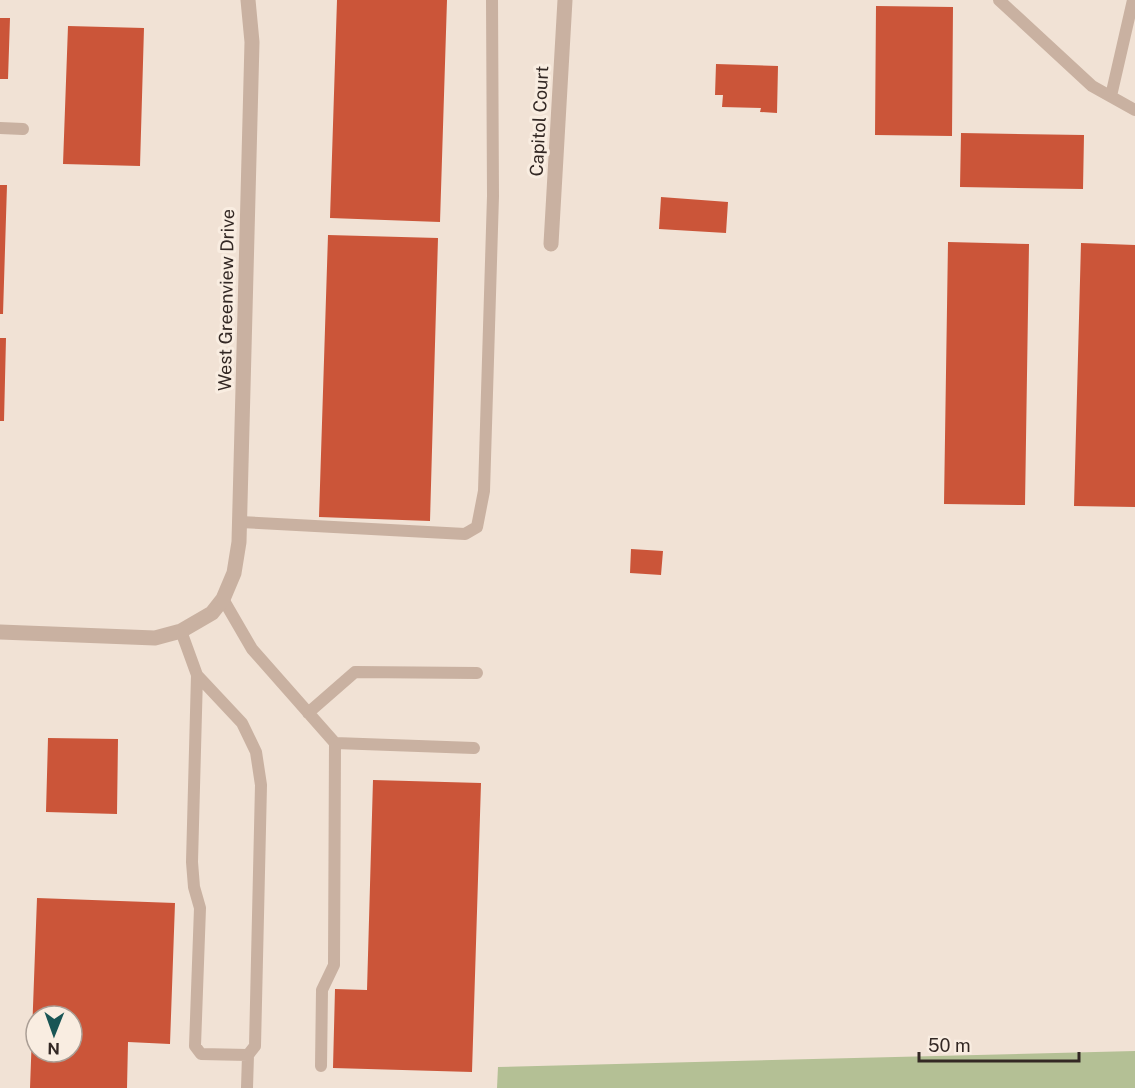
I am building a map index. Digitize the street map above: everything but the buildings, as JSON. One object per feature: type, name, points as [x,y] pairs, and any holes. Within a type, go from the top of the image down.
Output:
[{"type":"street","name":"West Greenview Drive","points":[[223,599],[238,559],[240,522],[252,42],[248,0]]},
{"type":"street","name":"Capitol Court","points":[[551,244],[565,0]]},
{"type":"street","points":[[0,632],[155,638],[181,631],[212,613],[223,599]]},
{"type":"lane","points":[[240,522],[465,534],[477,527],[484,491],[493,196],[492,0]]},
{"type":"lane","points":[[999,0],[1092,86],[1135,110]]},
{"type":"lane","points":[[1111,96],[1133,0]]},
{"type":"lane","points":[[0,128],[23,129]]},
{"type":"lane","points":[[223,599],[252,649],[334,743],[334,965],[322,990],[321,1066]]},
{"type":"lane","points":[[181,631],[197,675],[192,862],[194,887],[200,908],[195,1046],[201,1054],[248,1055]]},
{"type":"lane","points":[[308,713],[355,672],[477,674]]},
{"type":"lane","points":[[197,675],[242,723],[256,752],[261,785],[255,1046],[248,1055],[247,1088]]},
{"type":"lane","points":[[334,743],[474,748]]},
{"type":"green space","points":[[1135,1051],[1135,1088],[497,1088],[498,1067]]}]
